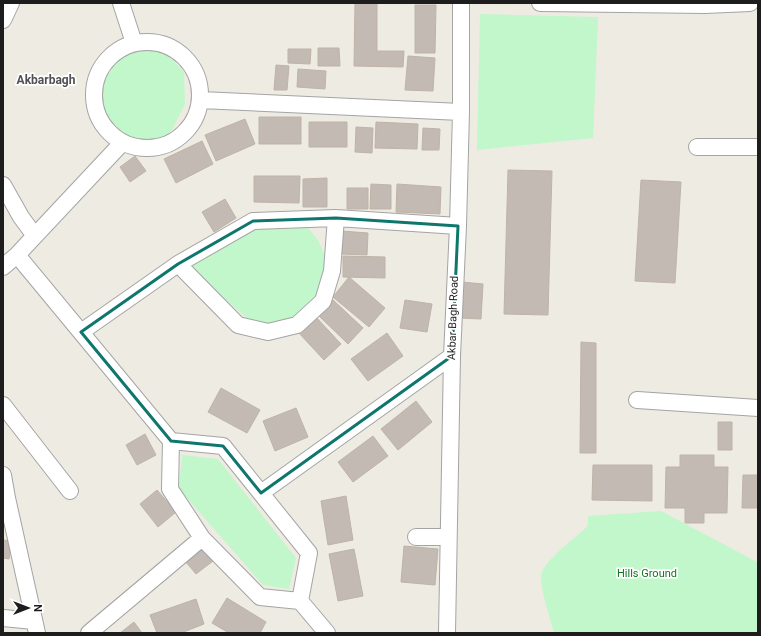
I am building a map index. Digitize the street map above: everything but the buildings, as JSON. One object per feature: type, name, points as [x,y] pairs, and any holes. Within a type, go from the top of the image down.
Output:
[{"type":"street","points":[[3,20],[11,3]]},
{"type":"street","points":[[121,3],[134,43]]},
{"type":"street","name":"Akbar Bagh Road","points":[[447,633],[452,356],[458,226],[461,112],[461,3]]},
{"type":"street","points":[[540,3],[750,3]]},
{"type":"street","points":[[153,42],[170,47],[179,52],[192,66],[199,83],[200,100],[195,118],[180,137],[163,146],[152,148],[134,147],[122,143],[108,131],[96,112],[93,93],[99,70],[111,56],[134,43],[153,42]]},
{"type":"street","points":[[200,100],[461,112]]},
{"type":"street","points":[[3,267],[35,236],[122,143]]},
{"type":"street","points":[[697,148],[758,146]]},
{"type":"street","points":[[3,185],[21,217],[35,236]]},
{"type":"street","points":[[178,264],[238,325],[268,332],[297,325],[323,301],[332,270],[336,218]]},
{"type":"street","points":[[81,332],[178,264],[253,221],[336,218],[458,226]]},
{"type":"street","points":[[17,254],[171,441],[170,489],[202,538],[260,597],[300,601],[327,633]]},
{"type":"street","points":[[261,493],[452,356]]},
{"type":"street","points":[[637,400],[758,408]]},
{"type":"street","points":[[3,405],[70,491]]},
{"type":"street","points":[[171,441],[223,446],[261,493],[308,553],[300,601]]},
{"type":"street","points":[[3,475],[5,498],[35,627],[3,618]]},
{"type":"street","points":[[416,537],[448,537]]},
{"type":"street","points":[[89,633],[202,538]]},
{"type":"highlighted area","points":[[336,218],[458,226],[452,356],[261,493],[223,446],[171,441],[81,332],[178,264],[253,221]]},
{"type":"green space","points":[[480,14],[598,17],[593,138],[477,150]]},
{"type":"green space","points":[[144,49],[167,54],[184,72],[185,104],[172,130],[160,141],[123,137],[102,110],[104,80],[119,58]]},
{"type":"green space","points":[[255,224],[305,224],[318,240],[326,258],[322,290],[290,324],[261,330],[185,265]]},
{"type":"green space","points":[[182,455],[218,459],[296,558],[289,589],[263,585],[179,489]]},
{"type":"green space","name":"Hills Ground","points":[[661,511],[757,562],[758,633],[554,633],[543,593],[541,578],[542,572],[555,555],[588,526],[588,516]]},
{"type":"district","name":"Akbarbagh","points":[[46,80]]}]
